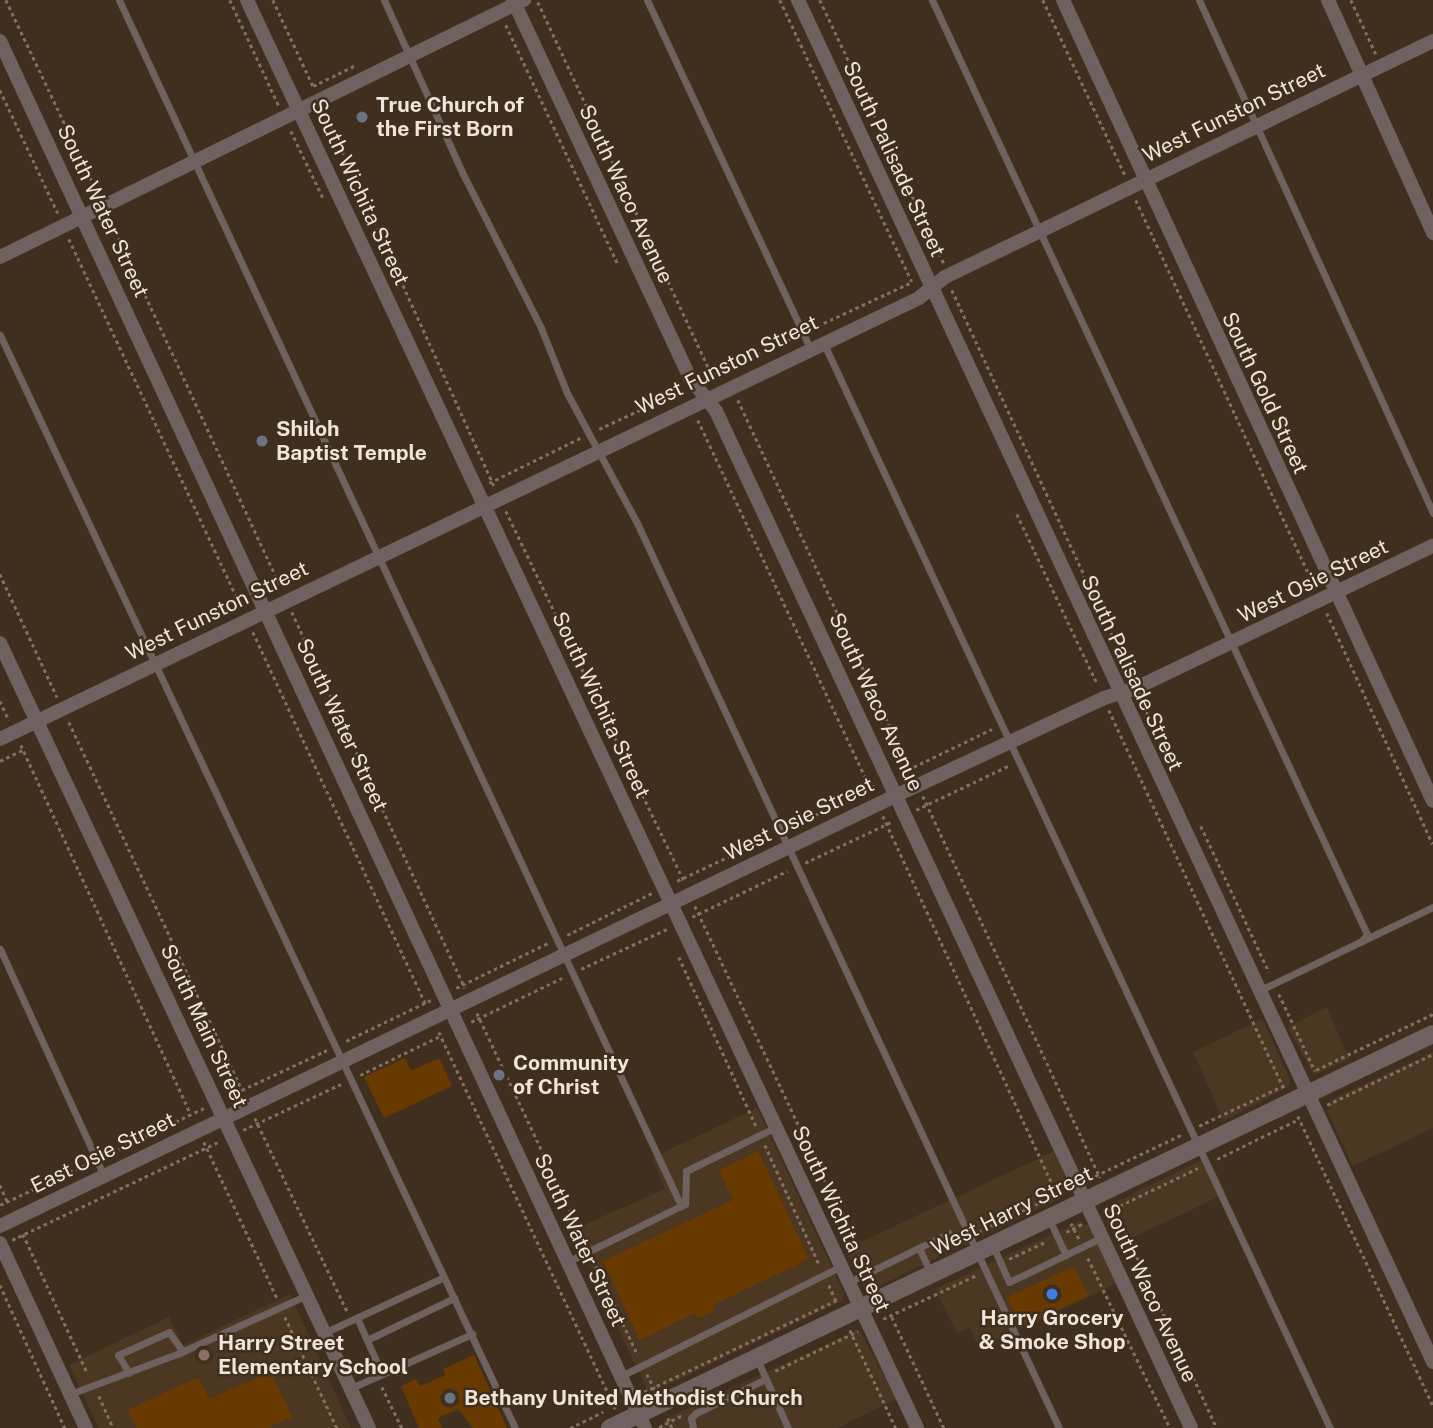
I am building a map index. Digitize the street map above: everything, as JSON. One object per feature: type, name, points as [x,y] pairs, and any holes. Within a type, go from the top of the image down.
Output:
[{"type":"street","name":"South Wichita Street","points":[[247,0],[850,1287],[847,1309],[869,1326],[917,1428]]},
{"type":"street","name":"South Palisade Street","points":[[798,0],[1111,696],[1257,991],[1295,1090],[1314,1111],[1433,1362]]},
{"type":"street","name":"South Gold Street","points":[[1063,0],[1433,801]]},
{"type":"street","points":[[1328,0],[1433,233]]},
{"type":"street","points":[[0,257],[194,164],[518,1]]},
{"type":"street","name":"South Waco Avenue","points":[[518,1],[690,378],[716,411],[1191,1428]]},
{"type":"street","name":"South Water Street","points":[[0,40],[639,1413]]},
{"type":"street","name":"West Funston Street","points":[[0,739],[816,345],[930,289],[947,276],[1433,41]]},
{"type":"street","name":"West Osie Street","points":[[223,1118],[788,847],[1111,696],[1136,688],[1433,546]]},
{"type":"street","name":"South Main Street","points":[[0,643],[369,1428]]},
{"type":"street","name":"West Harry Street","points":[[610,1428],[639,1413],[657,1396],[756,1358],[847,1309],[932,1275],[1106,1191],[1195,1138],[1295,1090],[1433,1034]]},
{"type":"street","name":"East Osie Street","points":[[0,1226],[223,1118]]},
{"type":"street","points":[[1,1244],[86,1428]]},
{"type":"lane","points":[[119,0],[376,557],[681,1206]]},
{"type":"lane","points":[[384,0],[597,450],[622,492],[970,1236],[1001,1263],[1009,1282],[1101,1238]]},
{"type":"lane","points":[[647,0],[1009,743],[1330,1428]]},
{"type":"lane","points":[[932,0],[1367,934],[1362,941]]},
{"type":"lane","points":[[1199,0],[1433,513]]},
{"type":"lane","points":[[0,335],[515,1428]]},
{"type":"lane","points":[[1257,991],[1433,907]]},
{"type":"lane","points":[[0,949],[104,1175]]},
{"type":"lane","points":[[567,1262],[681,1206],[685,1203],[687,1171],[774,1128]]},
{"type":"lane","points":[[1057,1214],[1057,1236],[1066,1255]]},
{"type":"lane","points":[[850,1287],[868,1272],[949,1233]]},
{"type":"lane","points":[[919,1248],[932,1275]]},
{"type":"lane","points":[[985,1249],[986,1270],[1059,1428]]},
{"type":"lane","points":[[621,1376],[840,1267]]},
{"type":"lane","points":[[324,1333],[444,1277]]},
{"type":"lane","points":[[71,1394],[183,1352],[307,1295]]},
{"type":"lane","points":[[367,1340],[454,1298]]},
{"type":"lane","points":[[354,1320],[367,1340],[380,1375]]},
{"type":"lane","points":[[129,1373],[118,1355],[169,1332],[183,1352]]},
{"type":"lane","points":[[350,1389],[471,1334]]},
{"type":"lane","points":[[756,1358],[785,1427]]},
{"type":"lane","points":[[694,1428],[696,1413],[765,1378]]},
{"type":"path","points":[[6,0],[470,1000],[672,1428]]},
{"type":"path","points":[[273,0],[499,498],[868,1272]]},
{"type":"path","points":[[537,0],[712,376],[737,397],[1217,1428]]},
{"type":"path","points":[[780,0],[912,282]]},
{"type":"path","points":[[820,0],[1154,726]]},
{"type":"path","points":[[1043,0],[1433,844]]},
{"type":"path","points":[[1350,0],[1378,58]]},
{"type":"path","points":[[500,12],[619,266]]},
{"type":"path","points":[[0,90],[611,1399]]},
{"type":"path","points":[[1017,514],[1111,696],[1295,1090],[1300,1119],[1433,1405]]},
{"type":"path","points":[[0,574],[249,1106],[354,1320]]},
{"type":"path","points":[[0,701],[337,1428]]},
{"type":"path","points":[[0,761],[23,750]]},
{"type":"path","points":[[1,1244],[1011,765]]},
{"type":"path","points":[[1200,824],[1315,1071]]},
{"type":"path","points":[[970,1236],[1098,1174],[1195,1138],[1295,1090],[1315,1071],[1433,1014]]},
{"type":"path","points":[[1001,1263],[1433,1054]]},
{"type":"path","points":[[1050,1179],[1057,1194],[1057,1214],[1073,1228],[1170,1428]]},
{"type":"path","points":[[0,1185],[113,1428]]},
{"type":"path","points":[[765,1378],[986,1270]]},
{"type":"path","points":[[0,1285],[65,1428]]},
{"type":"path","points":[[850,1287],[847,1309],[852,1334],[896,1428]]},
{"type":"path","points":[[830,1288],[847,1309]]},
{"type":"path","points":[[570,1428],[639,1413],[657,1396],[847,1309]]},
{"type":"path","points":[[892,1315],[944,1428]]},
{"type":"path","points":[[380,1375],[402,1428]]},
{"type":"path","points":[[656,1428],[693,1410]]},
{"type":"shaded area","points":[[1327,1007],[1349,1059],[1314,1075],[1288,1027]]},
{"type":"shaded area","points":[[1262,1019],[1290,1079],[1289,1086],[1224,1121],[1193,1052]]},
{"type":"shaded area","points":[[1433,1052],[1433,1128],[1353,1166],[1328,1113],[1330,1100]]},
{"type":"shaded area","points":[[757,1108],[844,1293],[842,1301],[653,1392],[647,1390],[572,1230],[665,1189],[652,1158]]},
{"type":"shaded area","points":[[1054,1151],[1069,1185],[1063,1197],[871,1290],[861,1283],[846,1249]]},
{"type":"shaded area","points":[[1208,1157],[1226,1193],[1118,1245],[1106,1220],[1108,1206]]},
{"type":"shaded area","points":[[1080,1221],[1089,1226],[1117,1283],[980,1349],[970,1328],[957,1333],[935,1289]]},
{"type":"shaded area","name":"Harry Street Elementary School","points":[[290,1294],[351,1428],[99,1428],[69,1365],[169,1317],[183,1345]]},
{"type":"shaded area","points":[[859,1329],[897,1399],[837,1428],[663,1428],[665,1419]]},
{"type":"building","points":[[405,1058],[411,1071],[439,1058],[452,1086],[384,1118],[364,1077]]},
{"type":"building","points":[[758,1151],[809,1259],[713,1305],[715,1311],[698,1319],[695,1313],[640,1340],[603,1261],[733,1200],[719,1170]]},
{"type":"building","points":[[1074,1266],[1088,1296],[1021,1327],[1007,1297]]},
{"type":"building","name":"Bethany United Methodist Church","points":[[474,1355],[507,1428],[473,1428],[458,1409],[438,1418],[442,1428],[419,1428],[401,1386],[416,1379],[420,1386],[446,1375],[443,1369]]},
{"type":"building","points":[[271,1372],[292,1417],[268,1428],[136,1428],[128,1410],[198,1377],[209,1399]]},
{"type":"place","name":"True Church of the First Born","points":[[362,117]]},
{"type":"place","name":"Shiloh Baptist Temple","points":[[262,441]]},
{"type":"place","name":"Community of Christ","points":[[499,1075]]},
{"type":"place","name":"Harry Grocery & Smoke Shop","points":[[1052,1294]]},
{"type":"place","name":"Harry Street Elementary School","points":[[204,1355]]},
{"type":"place","name":"Bethany United Methodist Church","points":[[450,1398]]}]
